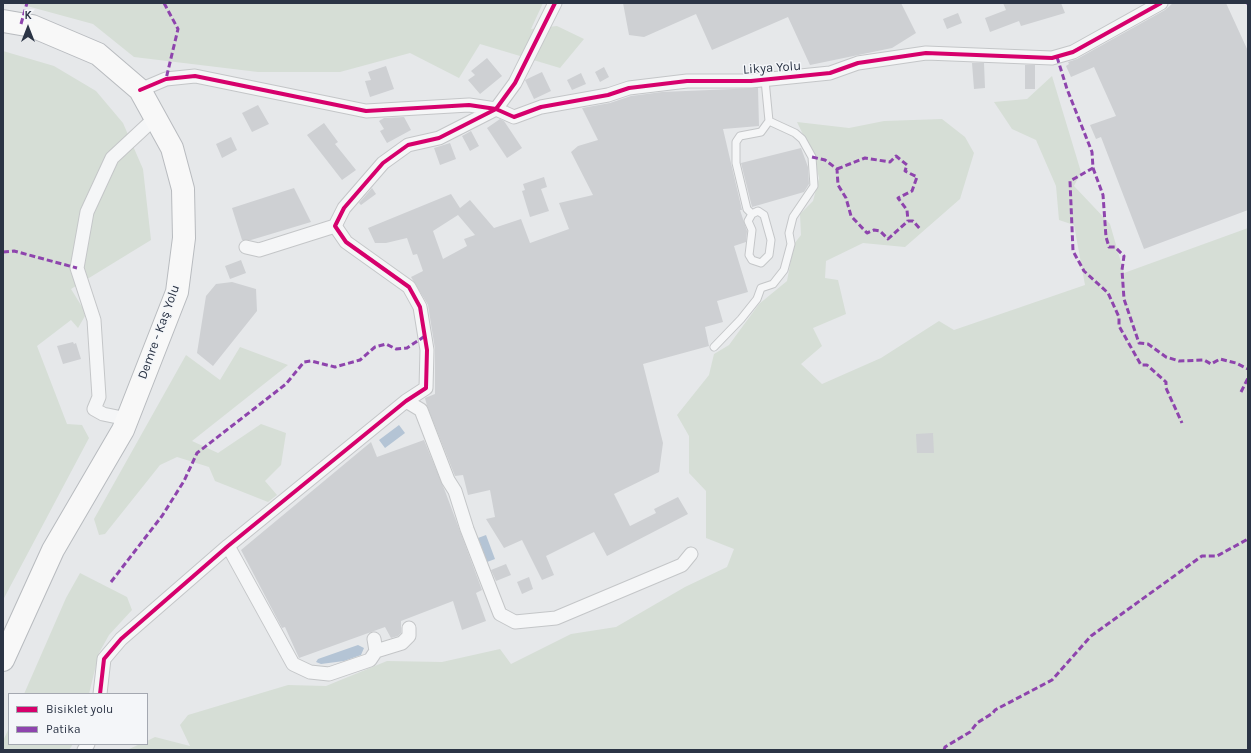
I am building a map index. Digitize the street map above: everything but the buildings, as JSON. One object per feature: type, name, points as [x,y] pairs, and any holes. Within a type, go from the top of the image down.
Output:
[{"type":"highway","name":"Demre - Kaş Yolu","points":[[3,21],[32,26],[98,54],[140,90],[172,148],[182,189],[184,238],[177,292],[127,419],[53,550],[3,660]]},
{"type":"street","points":[[246,247],[259,250],[334,226],[348,202],[383,163],[408,145],[439,138],[496,110],[515,82],[555,3]]},
{"type":"street","name":"Likya Yolu","points":[[140,90],[166,79],[195,76],[366,111],[469,105],[496,110],[514,117],[541,107],[608,95],[629,88],[687,81],[766,80],[830,73],[858,63],[926,53],[1052,58],[1073,52],[1161,3]]},
{"type":"street","points":[[127,419],[103,414],[94,409],[99,396],[94,320],[77,268],[87,212],[112,158],[155,118]]},
{"type":"street","points":[[100,693],[104,659],[121,639],[228,546],[406,401],[426,388],[427,350],[420,307],[409,287],[346,242],[334,226]]},
{"type":"street","points":[[406,401],[421,410],[448,480],[455,491],[467,529],[500,614],[515,622],[556,618],[682,565],[691,554]]},
{"type":"street","points":[[228,546],[294,664],[310,672],[329,674],[370,660],[375,645],[402,643],[410,636],[410,628]]},
{"type":"lane","points":[[752,214],[746,209],[736,163],[736,142],[740,136],[761,132],[769,121],[766,80]]},
{"type":"lane","points":[[714,347],[741,319],[757,298],[761,288],[773,284],[784,270],[791,244],[789,233],[793,217],[814,186],[812,157],[802,139],[795,133],[769,121]]},
{"type":"lane","points":[[758,211],[764,215],[771,240],[769,255],[761,262],[752,260],[749,255],[752,230],[748,221],[752,214],[758,211]]},
{"type":"shaded area","points":[[16,3],[543,3],[531,29],[557,26],[584,39],[560,68],[480,44],[459,78],[410,53],[340,72],[258,72],[134,57],[93,24]]},
{"type":"shaded area","points":[[3,51],[54,66],[96,91],[123,123],[143,169],[151,240],[71,289],[84,310],[85,316],[78,328],[71,320],[37,346],[67,424],[82,425],[89,438],[3,600]]},
{"type":"shaded area","points":[[1052,76],[1081,172],[1074,186],[1110,224],[1124,273],[1248,228],[1248,750],[127,750],[138,745],[148,745],[148,740],[155,737],[190,746],[180,725],[188,715],[288,685],[326,686],[387,661],[442,662],[500,649],[511,664],[571,634],[616,627],[685,587],[727,567],[734,549],[706,538],[706,491],[689,473],[689,436],[677,415],[709,375],[714,354],[729,345],[759,304],[787,281],[794,244],[801,235],[800,214],[813,201],[819,178],[814,157],[797,122],[849,128],[884,121],[942,119],[965,137],[974,153],[960,199],[905,247],[863,243],[826,261],[825,278],[838,280],[846,314],[813,328],[822,346],[801,364],[822,384],[881,358],[939,321],[954,330],[1085,285],[1074,225],[1059,220],[1056,186],[1036,140],[1012,129],[994,102],[1027,99]]},
{"type":"shaded area","points":[[240,347],[288,365],[192,441],[218,453],[261,424],[286,433],[281,465],[265,481],[277,495],[268,502],[215,481],[209,467],[177,457],[160,465],[105,534],[99,535],[94,519],[186,355],[220,380]]},
{"type":"shaded area","points":[[80,573],[127,597],[132,610],[109,635],[99,653],[89,693],[24,693],[66,598]]},
{"type":"shaded area","points":[[8,730],[8,745],[72,745],[69,750],[3,750],[3,741]]},
{"type":"water","points":[[399,425],[405,433],[385,448],[379,440]]},
{"type":"water","points":[[486,535],[495,559],[487,562],[478,538]]},
{"type":"water","points":[[358,645],[364,648],[361,655],[344,661],[321,664],[316,662],[318,659]]},
{"type":"marked path","points":[[21,24],[27,3]]},
{"type":"marked path","points":[[164,3],[178,29],[166,79]]},
{"type":"marked path","points":[[1057,57],[1067,89],[1092,152],[1093,168],[1070,181],[1073,251],[1084,271],[1108,293],[1119,317],[1119,326],[1141,365],[1147,365],[1166,382],[1166,388],[1182,423]]},
{"type":"marked path","points":[[837,169],[865,158],[890,162],[896,156],[907,165],[905,171],[917,177],[912,191],[898,198],[907,210],[908,221]]},
{"type":"marked path","points":[[812,157],[825,160],[837,169],[838,185],[846,198],[851,216],[867,233],[874,230],[880,231],[888,239],[908,221],[913,221],[920,229]]},
{"type":"marked path","points":[[1093,168],[1103,195],[1106,237],[1109,247],[1115,247],[1124,256],[1122,270],[1124,299],[1139,343],[1148,344],[1166,357],[1179,361],[1204,360],[1211,364],[1220,359],[1236,363],[1248,369]]},
{"type":"marked path","points":[[3,252],[14,251],[77,268]]},
{"type":"marked path","points":[[111,582],[162,516],[184,481],[197,453],[286,384],[304,362],[311,361],[335,367],[360,360],[375,347],[386,344],[396,349],[407,348],[425,336]]},
{"type":"marked path","points":[[1241,392],[1248,378]]},
{"type":"marked path","points":[[944,750],[945,747],[970,732],[977,723],[993,713],[995,710],[1052,680],[1091,636],[1202,556],[1217,556],[1248,539]]},
{"type":"cycle path","points":[[100,693],[104,659],[121,639],[228,546],[406,401],[426,388],[427,350],[420,307],[409,287],[346,242],[335,226],[344,208],[383,163],[408,145],[439,138],[496,109],[515,83],[555,3]]},
{"type":"cycle path","points":[[140,90],[166,79],[195,76],[366,111],[469,105],[496,109],[514,117],[541,107],[608,95],[629,88],[687,81],[751,81],[830,73],[858,63],[926,53],[1052,58],[1073,52],[1161,3]]}]
